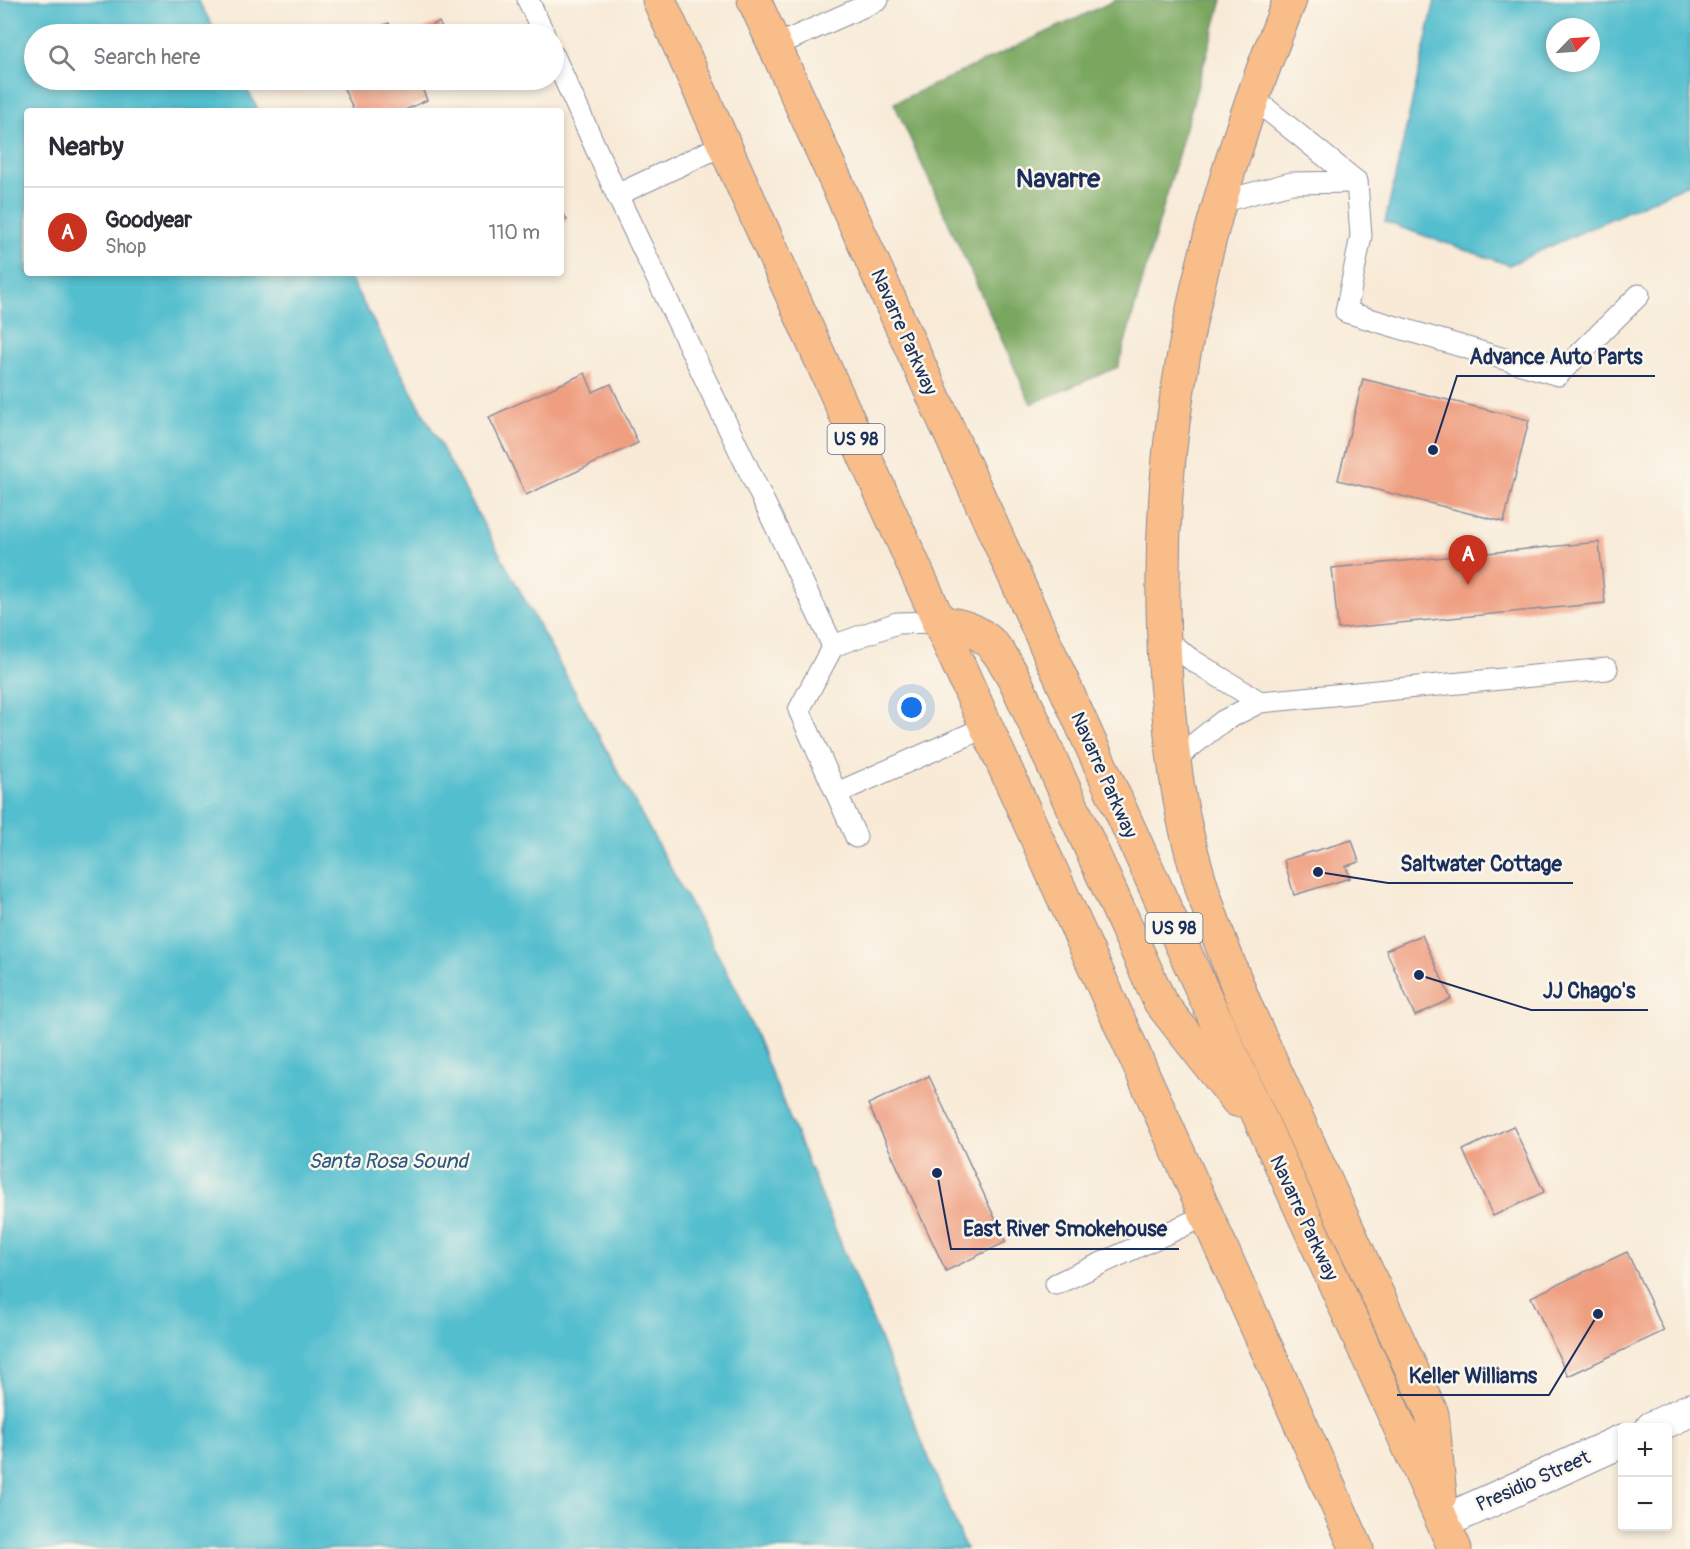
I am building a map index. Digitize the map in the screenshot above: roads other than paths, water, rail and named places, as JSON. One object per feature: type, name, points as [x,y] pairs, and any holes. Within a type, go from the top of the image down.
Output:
[{"type":"highway","name":"US 98","points":[[659,0],[1357,1549]]},
{"type":"highway","name":"Navarre Parkway","points":[[754,0],[1269,1142],[1449,1535]]},
{"type":"highway","points":[[1290,0],[1235,147],[1201,274],[1174,415],[1164,517],[1162,593],[1168,708],[1183,817],[1208,909],[1247,1009],[1432,1414],[1449,1535]]},
{"type":"highway","points":[[938,622],[974,630],[1000,654],[1016,682],[1160,1002],[1269,1142]]},
{"type":"street","points":[[1663,1423],[1690,1410]]},
{"type":"street","name":"Presidio Street","points":[[1449,1535],[1618,1444]]},
{"type":"lane","points":[[528,0],[539,24]]},
{"type":"lane","points":[[775,46],[878,0]]},
{"type":"lane","points":[[564,78],[617,195],[833,646]]},
{"type":"lane","points":[[1253,98],[1358,182],[1361,236],[1346,312],[1558,375],[1639,295]]},
{"type":"lane","points":[[617,195],[723,145]]},
{"type":"lane","points":[[1220,202],[1291,183],[1358,182]]},
{"type":"lane","points":[[856,837],[799,710],[833,646],[897,623],[938,622]]},
{"type":"lane","points":[[1163,638],[1192,660],[1260,702]]},
{"type":"lane","points":[[1174,760],[1223,721],[1260,702],[1606,669]]},
{"type":"lane","points":[[837,793],[986,727]]},
{"type":"lane","points":[[1056,1284],[1207,1215]]},
{"type":"water","name":"Santa Rosa Sound","points":[[0,0],[198,0],[211,24],[24,24],[24,90],[247,90],[257,108],[24,108],[24,276],[349,276],[738,992],[966,1549],[0,1549]]},
{"type":"water","points":[[1435,0],[1690,0],[1690,183],[1509,265],[1385,222]]},
{"type":"place","name":"Advance Auto Parts","points":[[1433,450]]},
{"type":"place","name":"Goodyear","points":[[1468,585]]},
{"type":"place","name":"Saltwater Cottage","points":[[1318,872]]},
{"type":"place","name":"JJ Chago's","points":[[1419,975]]},
{"type":"place","name":"East River Smokehouse","points":[[937,1173]]},
{"type":"place","name":"Keller Williams","points":[[1598,1314]]},
{"type":"district","name":"Navarre","points":[[1058,179]]}]
